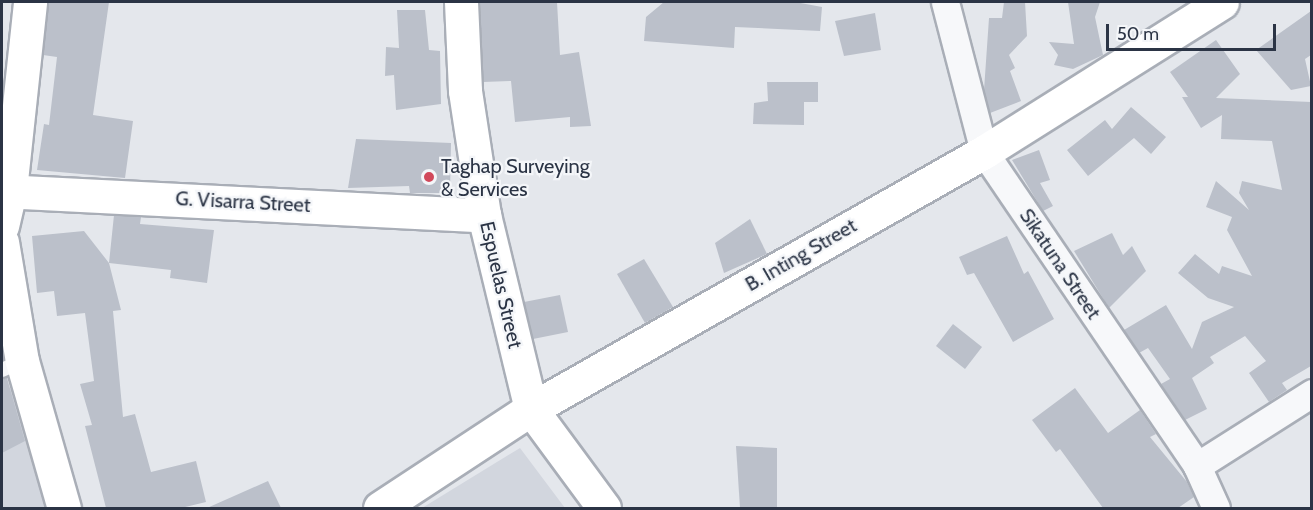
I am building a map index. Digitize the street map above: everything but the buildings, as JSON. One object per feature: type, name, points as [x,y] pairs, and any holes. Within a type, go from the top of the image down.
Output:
[{"type":"street","points":[[2,226],[30,2]]},
{"type":"street","name":"Espuelas Street","points":[[460,2],[465,91],[484,215],[531,409],[603,508]]},
{"type":"street","name":"Sikatuna Street","points":[[945,2],[984,152],[1197,466],[1216,508]]},
{"type":"street","name":"B. Inting Street","points":[[380,508],[531,409],[984,152],[1181,31],[1221,2]]},
{"type":"street","name":"G. Visarra Street","points":[[6,190],[484,215]]},
{"type":"street","points":[[2,242],[12,365],[64,508]]},
{"type":"street","points":[[1197,466],[1311,393]]},
{"type":"shaded area","points":[[19,385],[48,508],[2,508],[2,392]]},
{"type":"shaded area","points":[[520,448],[565,508],[422,508]]},
{"type":"place","name":"Taghap Surveying & Services","points":[[429,177]]}]
